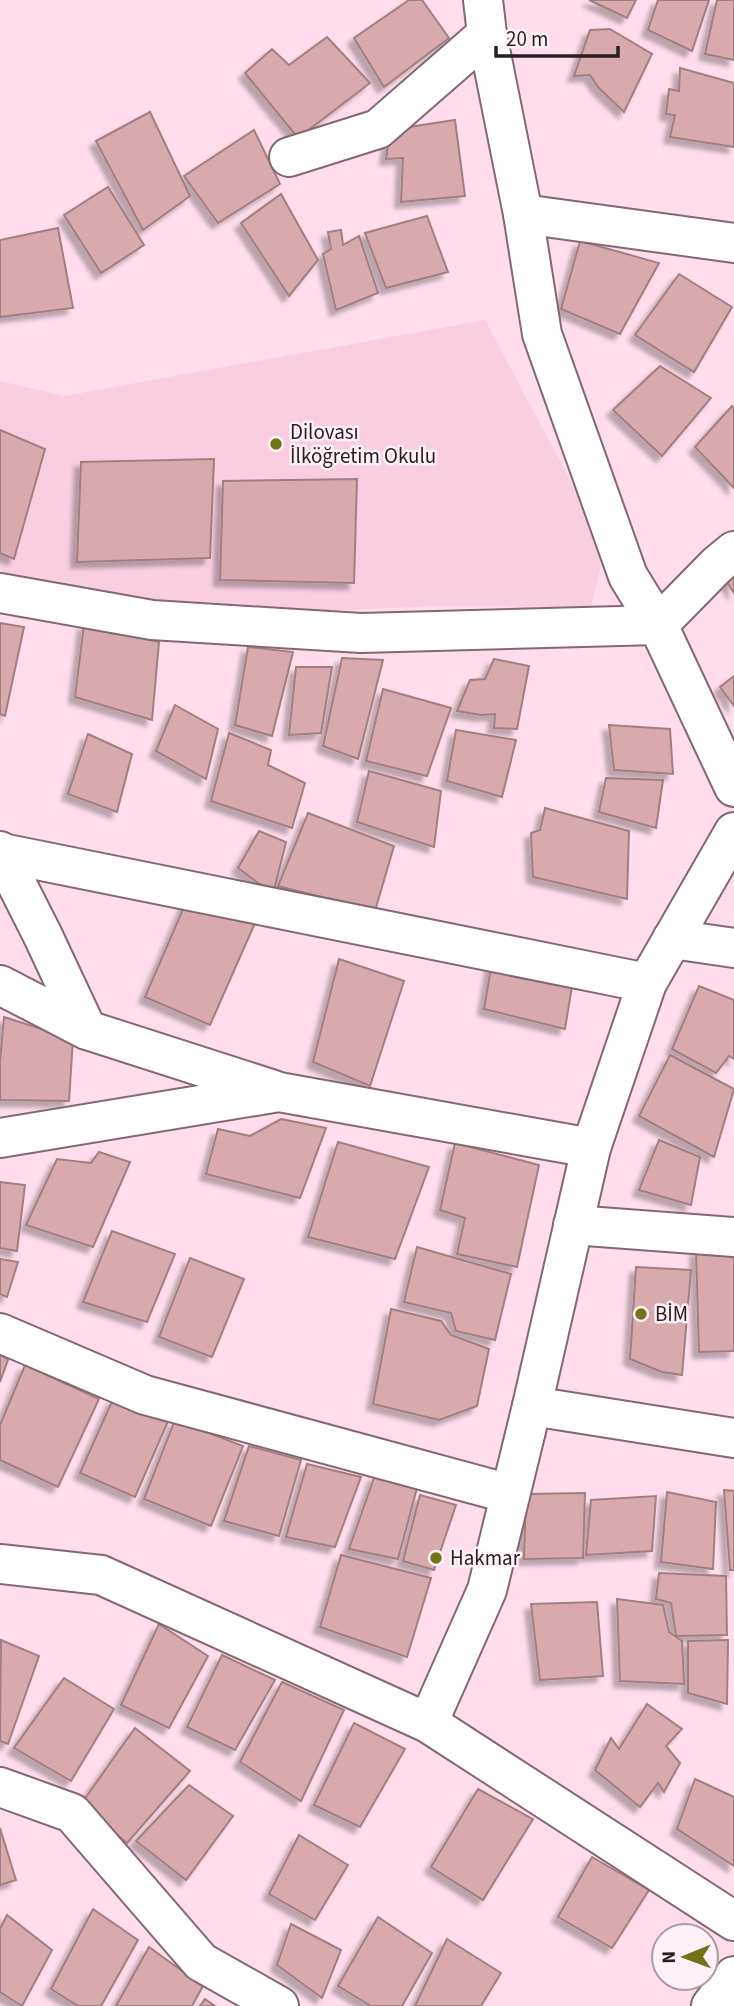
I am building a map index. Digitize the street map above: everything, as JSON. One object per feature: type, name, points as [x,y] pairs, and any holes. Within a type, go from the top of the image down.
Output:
[{"type":"street","points":[[289,157],[378,129],[485,17]]},
{"type":"street","points":[[485,17],[523,214],[542,334],[628,576],[658,625],[734,787]]},
{"type":"street","points":[[523,214],[734,243]]},
{"type":"street","points":[[0,593],[152,620],[361,633],[658,625],[734,551]]},
{"type":"street","points":[[428,1723],[487,1590],[591,1148],[647,983],[734,832]]},
{"type":"street","points":[[1,852],[647,983]]},
{"type":"street","points":[[1,852],[88,1030]]},
{"type":"street","points":[[672,939],[734,948]]},
{"type":"street","points":[[0,985],[88,1030],[279,1092],[591,1148]]},
{"type":"street","points":[[0,1138],[279,1092]]},
{"type":"street","points":[[573,1225],[734,1237]]},
{"type":"street","points":[[0,1334],[145,1395],[510,1494]]},
{"type":"street","points":[[532,1406],[734,1438]]},
{"type":"street","points":[[0,1564],[101,1575],[428,1723],[734,1921]]},
{"type":"street","points":[[0,1787],[72,1813],[201,1962],[279,2006]]},
{"type":"street","points":[[711,2006],[734,1976]]},
{"type":"shaded area","name":"Dilovası İlköğretim Okulu","points":[[485,320],[577,493],[603,557],[591,607],[437,606],[253,614],[0,581],[0,381],[64,396]]},
{"type":"building","points":[[409,0],[422,0],[449,38],[384,87],[354,38]]},
{"type":"building","points":[[589,0],[636,0],[627,18]]},
{"type":"building","points":[[658,0],[709,0],[692,51],[648,30]]},
{"type":"building","points":[[717,0],[734,0],[734,60],[705,54]]},
{"type":"building","points":[[610,29],[652,54],[624,112],[598,87],[590,75],[574,76],[590,30]]},
{"type":"building","points":[[327,37],[370,83],[298,138],[245,73],[272,49],[289,65]]},
{"type":"building","points":[[680,68],[734,83],[734,147],[670,137],[675,115],[666,114],[669,89],[679,91]]},
{"type":"building","points":[[150,112],[190,196],[143,230],[96,141]]},
{"type":"building","points":[[455,120],[465,196],[401,202],[403,158],[386,159],[390,130]]},
{"type":"building","points":[[254,130],[280,184],[218,223],[184,176]]},
{"type":"building","points":[[108,187],[144,245],[101,273],[64,215]]},
{"type":"building","points":[[281,194],[318,260],[289,296],[241,223]]},
{"type":"building","points":[[427,216],[448,272],[386,288],[365,233]]},
{"type":"building","points":[[58,228],[73,308],[0,317],[0,240]]},
{"type":"building","points":[[341,230],[343,245],[359,236],[378,293],[336,310],[323,254],[331,249],[328,232]]},
{"type":"building","points":[[580,241],[659,263],[620,334],[561,309]]},
{"type":"building","points":[[679,274],[732,307],[694,372],[635,335]]},
{"type":"building","points":[[660,366],[711,398],[662,456],[613,410]]},
{"type":"building","points":[[732,406],[734,408],[734,488],[695,447]]},
{"type":"building","points":[[0,430],[45,449],[14,559],[0,553]]},
{"type":"building","points":[[214,459],[210,558],[77,562],[81,462]]},
{"type":"building","points":[[357,479],[354,583],[220,580],[223,481]]},
{"type":"building","points":[[734,567],[734,593],[722,574]]},
{"type":"building","points":[[0,623],[24,627],[5,716],[0,714]]},
{"type":"building","points":[[84,624],[159,642],[152,720],[75,697]]},
{"type":"building","points":[[248,647],[293,652],[272,736],[235,725]]},
{"type":"building","points":[[342,658],[383,660],[358,759],[323,746]]},
{"type":"building","points":[[494,659],[529,666],[517,729],[494,728],[495,714],[457,711],[470,680],[485,679]]},
{"type":"building","points":[[296,667],[332,667],[321,733],[289,735]]},
{"type":"building","points":[[734,676],[734,706],[720,687]]},
{"type":"building","points":[[383,689],[451,708],[427,776],[366,761]]},
{"type":"building","points":[[175,705],[218,729],[206,779],[156,751]]},
{"type":"building","points":[[609,725],[670,729],[673,774],[614,770]]},
{"type":"building","points":[[456,730],[516,740],[502,797],[447,781]]},
{"type":"building","points":[[229,733],[271,750],[268,765],[305,783],[292,828],[211,801]]},
{"type":"building","points":[[88,734],[132,754],[117,812],[68,794]]},
{"type":"building","points":[[369,771],[441,791],[434,847],[357,822]]},
{"type":"building","points":[[606,778],[663,780],[656,828],[599,812]]},
{"type":"building","points":[[545,808],[629,831],[627,899],[533,877],[531,833],[540,830]]},
{"type":"building","points":[[308,813],[394,846],[375,911],[278,886]]},
{"type":"building","points":[[259,831],[286,842],[273,894],[238,868]]},
{"type":"building","points":[[187,900],[255,923],[210,1025],[145,997]]},
{"type":"building","points":[[339,959],[404,981],[370,1086],[313,1062]]},
{"type":"building","points":[[492,962],[574,974],[565,1029],[484,1009]]},
{"type":"building","points":[[699,986],[734,1000],[734,1059],[729,1056],[716,1073],[672,1049]]},
{"type":"building","points":[[4,1017],[73,1039],[69,1101],[0,1100]]},
{"type":"building","points":[[670,1055],[734,1089],[714,1157],[639,1116]]},
{"type":"building","points":[[281,1119],[326,1128],[300,1198],[206,1174],[218,1129],[250,1136]]},
{"type":"building","points":[[659,1140],[700,1157],[691,1205],[639,1190]]},
{"type":"building","points":[[338,1142],[429,1167],[395,1259],[308,1237]]},
{"type":"building","points":[[455,1143],[539,1165],[517,1267],[457,1254],[465,1218],[440,1210]]},
{"type":"building","points":[[99,1152],[130,1162],[93,1247],[26,1225],[57,1159],[91,1163]]},
{"type":"building","points":[[0,1182],[25,1185],[17,1251],[0,1248]]},
{"type":"building","points":[[112,1231],[175,1254],[147,1322],[83,1302]]},
{"type":"building","points":[[417,1247],[511,1274],[495,1340],[456,1331],[451,1313],[404,1302]]},
{"type":"building","points":[[696,1250],[734,1257],[734,1351],[699,1352]]},
{"type":"building","points":[[190,1258],[244,1279],[212,1357],[159,1337]]},
{"type":"building","points":[[0,1259],[18,1262],[7,1297],[0,1294]]},
{"type":"building","points":[[636,1267],[691,1270],[682,1375],[662,1372],[630,1359]]},
{"type":"building","points":[[391,1309],[441,1321],[451,1335],[489,1349],[477,1406],[439,1420],[373,1404]]},
{"type":"building","points":[[0,1355],[8,1360],[0,1382]]},
{"type":"building","points":[[25,1365],[99,1399],[58,1487],[0,1460],[0,1425]]},
{"type":"building","points":[[113,1399],[169,1419],[135,1497],[80,1473]]},
{"type":"building","points":[[175,1420],[243,1446],[211,1526],[144,1499]]},
{"type":"building","points":[[249,1446],[301,1460],[279,1536],[224,1521]]},
{"type":"building","points":[[307,1464],[361,1477],[335,1547],[286,1537]]},
{"type":"building","points":[[375,1475],[417,1488],[398,1559],[349,1549]]},
{"type":"building","points":[[724,1490],[734,1491],[734,1570],[730,1570]]},
{"type":"building","points":[[667,1492],[716,1502],[713,1569],[661,1562]]},
{"type":"building","points":[[585,1493],[583,1558],[524,1559],[526,1494]]},
{"type":"building","points":[[420,1495],[456,1505],[434,1570],[403,1561]]},
{"type":"building","points":[[656,1496],[652,1551],[586,1555],[591,1500]]},
{"type":"building","points":[[341,1555],[431,1578],[407,1657],[320,1627]]},
{"type":"building","points":[[659,1573],[726,1576],[727,1635],[676,1636],[671,1603],[656,1599]]},
{"type":"building","points":[[617,1599],[663,1605],[669,1632],[682,1641],[684,1684],[620,1681]]},
{"type":"building","points":[[597,1602],[603,1676],[540,1680],[531,1604]]},
{"type":"building","points":[[159,1624],[208,1656],[169,1728],[121,1705]]},
{"type":"building","points":[[1,1640],[39,1656],[8,1744],[0,1741]]},
{"type":"building","points":[[728,1640],[727,1704],[688,1693],[688,1641]]},
{"type":"building","points":[[222,1655],[275,1680],[235,1750],[187,1727]]},
{"type":"building","points":[[64,1678],[114,1709],[71,1781],[14,1748]]},
{"type":"building","points":[[282,1682],[344,1710],[301,1801],[240,1762]]},
{"type":"building","points":[[647,1704],[682,1729],[666,1746],[680,1763],[664,1792],[658,1783],[640,1807],[595,1770],[611,1738],[619,1749]]},
{"type":"building","points":[[354,1723],[405,1749],[360,1827],[314,1805]]},
{"type":"building","points":[[135,1728],[190,1771],[127,1843],[81,1804]]},
{"type":"building","points":[[695,1779],[734,1797],[734,1866],[677,1829]]},
{"type":"building","points":[[189,1785],[233,1816],[186,1880],[136,1841]]},
{"type":"building","points":[[478,1789],[533,1819],[483,1900],[431,1867]]},
{"type":"building","points":[[0,1828],[16,1880],[0,1885]]},
{"type":"building","points":[[299,1835],[348,1865],[315,1920],[269,1894]]},
{"type":"building","points":[[592,1857],[649,1890],[612,1948],[558,1917]]},
{"type":"building","points":[[93,1909],[138,1940],[101,2006],[78,2006],[51,1989]]},
{"type":"building","points":[[7,1915],[52,1950],[22,2006],[0,1992],[0,1929]]},
{"type":"building","points":[[378,1917],[432,1953],[402,2006],[371,2006],[338,1986]]},
{"type":"building","points":[[291,1924],[341,1950],[322,1998],[277,1965]]},
{"type":"building","points":[[447,1939],[501,1973],[481,2006],[415,2006]]},
{"type":"building","points":[[149,1947],[203,1986],[192,2006],[116,2006]]},
{"type":"building","points":[[205,1999],[215,2006],[200,2006]]},
{"type":"place","name":"Dilovası İlköğretim Okulu","points":[[276,444]]},
{"type":"place","name":"BİM","points":[[641,1314]]},
{"type":"place","name":"Hakmar","points":[[436,1558]]}]
